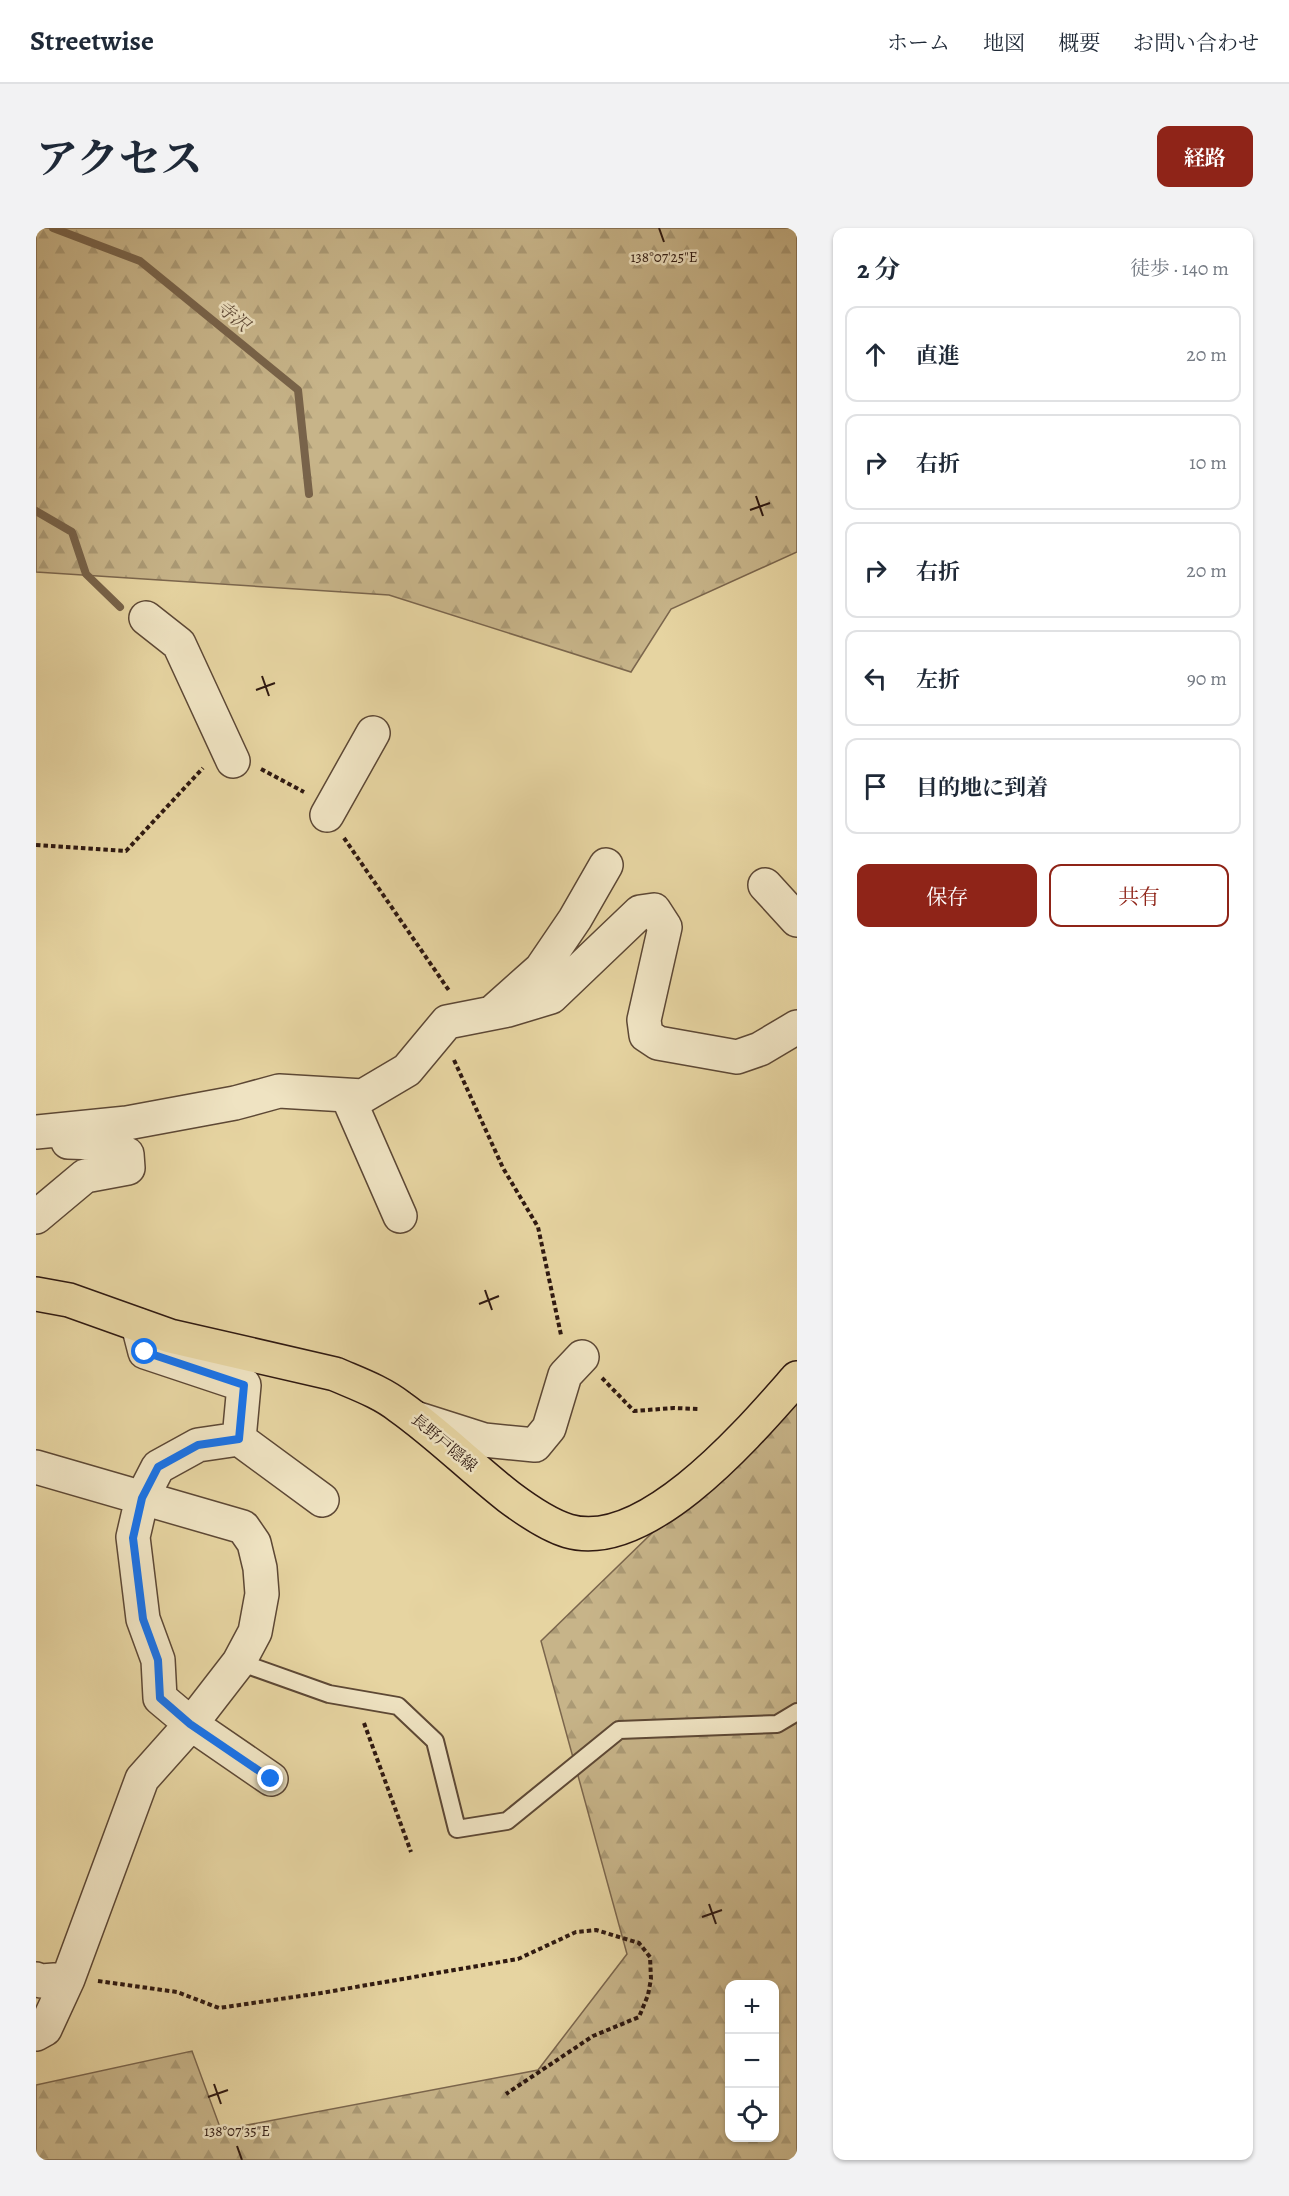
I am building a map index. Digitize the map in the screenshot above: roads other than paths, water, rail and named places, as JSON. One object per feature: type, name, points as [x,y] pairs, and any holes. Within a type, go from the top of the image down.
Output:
[{"type":"main road","name":"長野戸隠線","points":[[36,1294],[69,1300],[170,1336],[335,1374],[380,1394],[413,1417],[511,1498],[569,1531],[613,1530],[637,1522],[658,1511],[685,1491],[757,1423],[797,1378]]},
{"type":"street","points":[[146,618],[179,644],[233,761]]},
{"type":"street","points":[[327,814],[374,733]]},
{"type":"street","points":[[490,1013],[541,969],[575,919],[606,865]]},
{"type":"street","points":[[765,885],[797,920]]},
{"type":"street","points":[[49,1131],[149,1119],[236,1103],[279,1091],[363,1096],[407,1070],[447,1022],[551,997],[640,912],[654,910],[665,927],[644,1020],[646,1035],[658,1043],[737,1057],[760,1048],[797,1027]]},
{"type":"street","points":[[347,1095],[400,1216]]},
{"type":"street","points":[[36,1217],[85,1176],[129,1168],[127,1154],[97,1143],[60,1141],[49,1131]]},
{"type":"street","points":[[138,1325],[145,1352],[244,1385],[239,1439]]},
{"type":"street","points":[[413,1417],[483,1440],[535,1445],[549,1428],[565,1375],[582,1357]]},
{"type":"street","points":[[271,1779],[190,1724],[160,1698],[158,1660],[143,1619],[133,1538],[142,1498],[158,1467],[198,1445],[239,1439],[322,1500]]},
{"type":"street","points":[[36,1467],[243,1527],[254,1543],[260,1568],[262,1594],[255,1632],[239,1662],[190,1724],[142,1779],[52,1979],[45,2029],[36,2034]]},
{"type":"lane","points":[[239,1662],[329,1694],[398,1706],[435,1741],[457,1829],[507,1821],[620,1730],[777,1724],[797,1712]]},
{"type":"waterway","name":"寺沢","points":[[53,228],[140,261],[298,390],[309,494]]},
{"type":"waterway","points":[[36,511],[72,532],[86,574],[120,607]]}]
